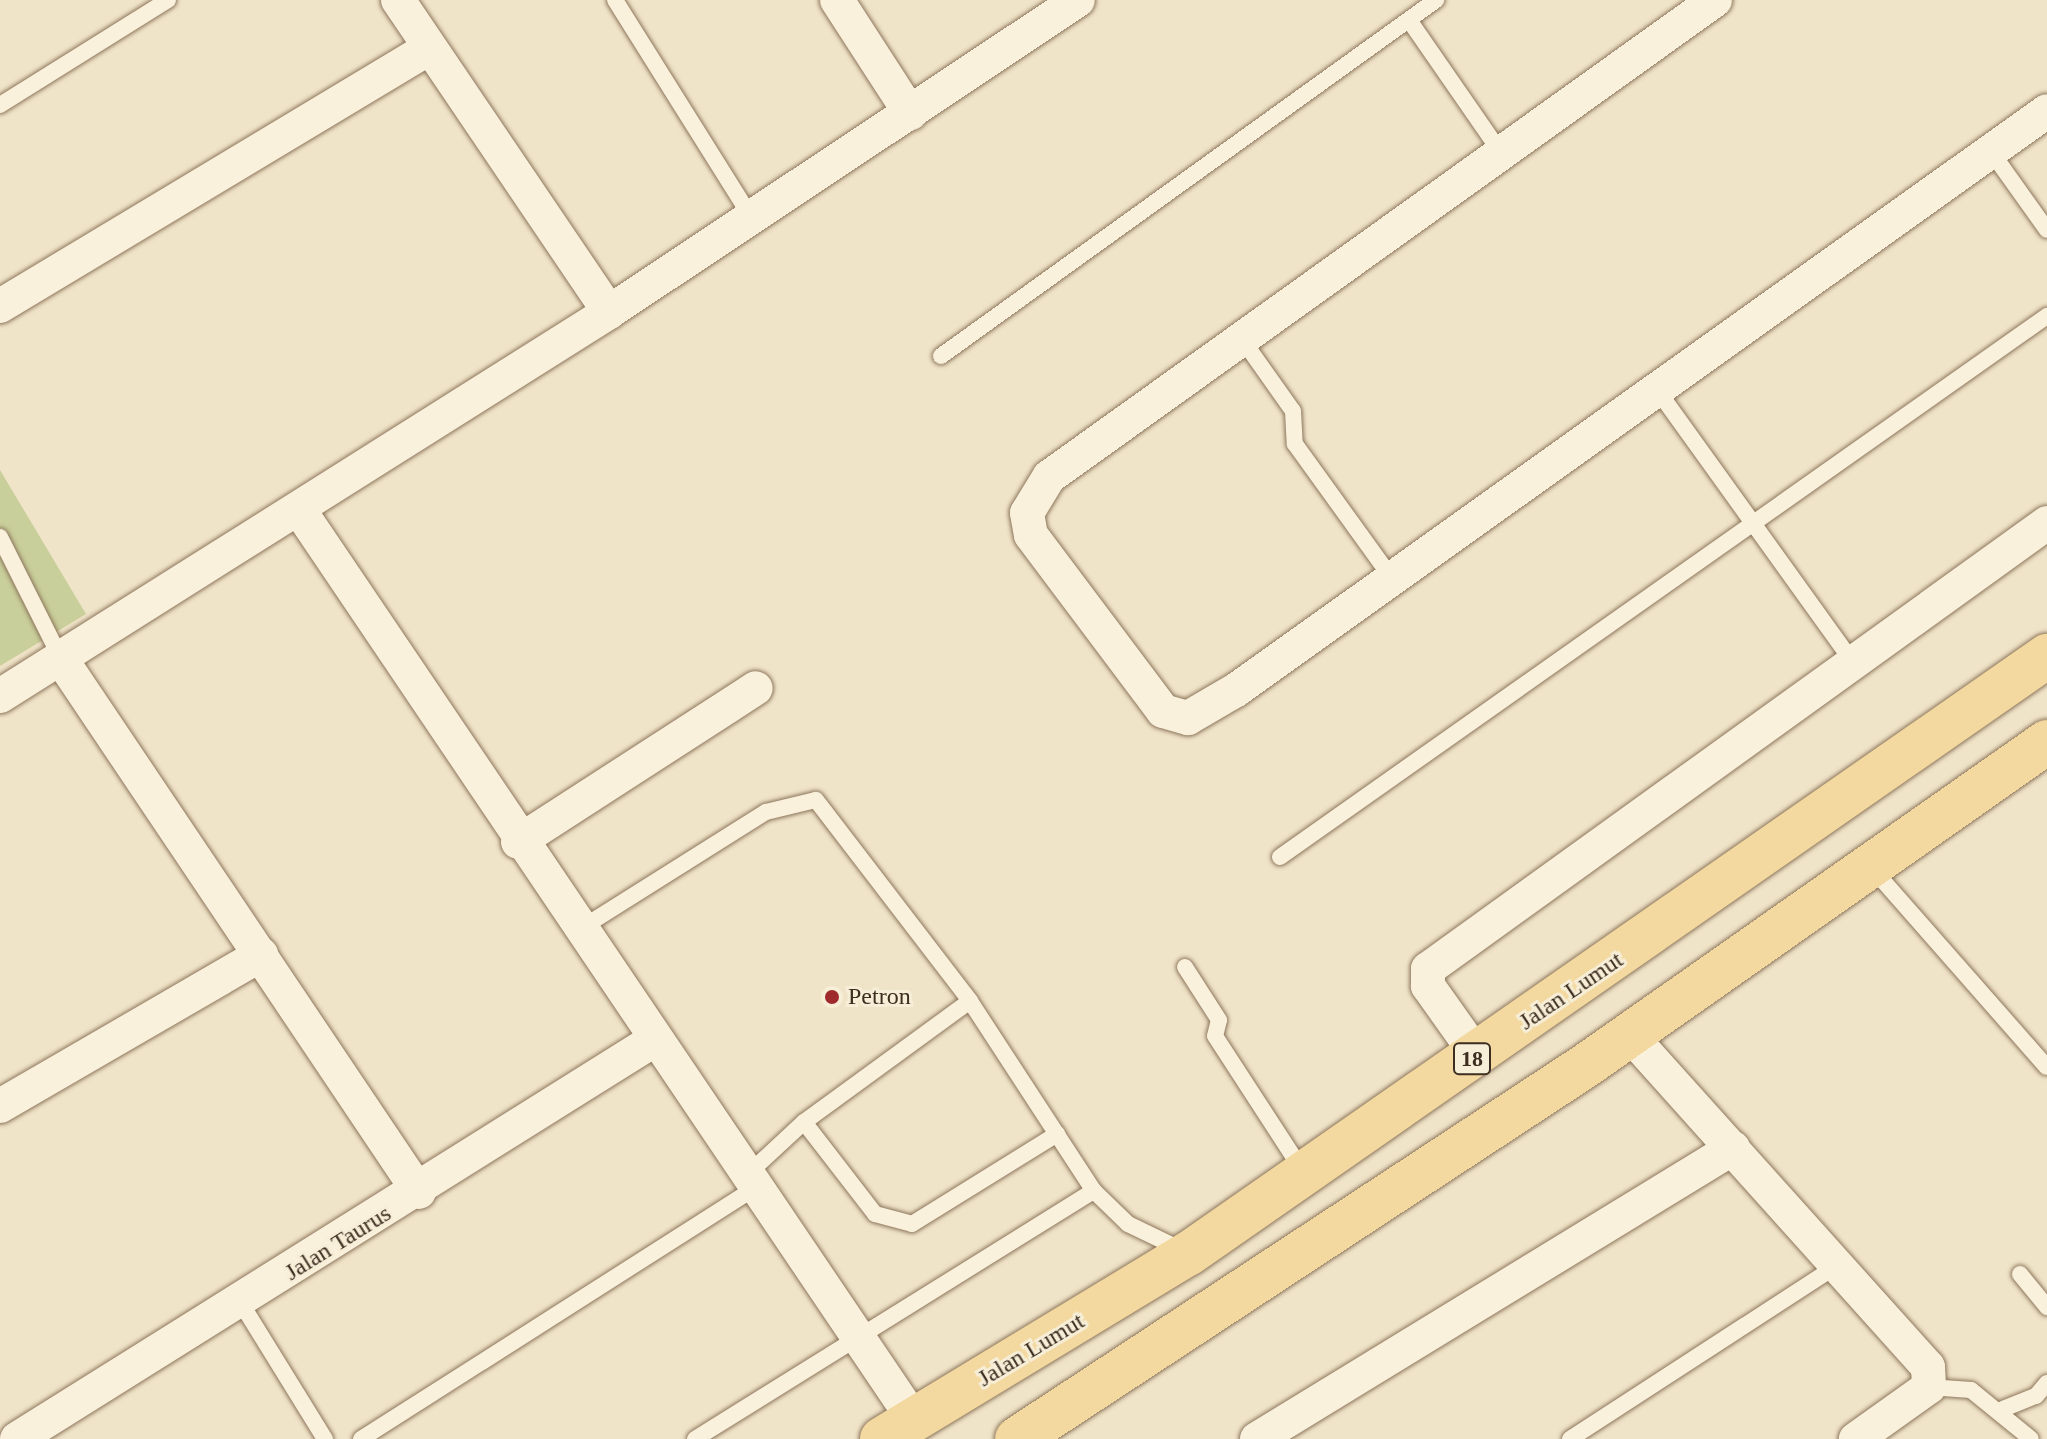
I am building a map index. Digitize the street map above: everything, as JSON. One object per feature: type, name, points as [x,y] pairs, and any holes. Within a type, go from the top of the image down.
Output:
[{"type":"main road","name":"Jalan Lumut","points":[[898,1430],[1188,1254],[2047,656]]},
{"type":"main road","points":[[1017,1439],[1630,1035],[1870,865],[2043,750]]},
{"type":"street","points":[[398,0],[427,49],[609,312]]},
{"type":"street","points":[[837,0],[910,113]]},
{"type":"street","points":[[0,696],[300,511],[609,312],[750,215],[910,113],[1077,0]]},
{"type":"street","points":[[1715,0],[1061,467],[1027,513],[1031,535],[1163,711],[1177,719],[1200,714],[1393,580],[2047,111]]},
{"type":"street","points":[[0,306],[427,49]]},
{"type":"street","points":[[300,511],[518,842],[859,1337],[898,1430]]},
{"type":"street","points":[[1477,1055],[1424,979],[1428,969],[2047,523]]},
{"type":"street","points":[[61,659],[419,1192]]},
{"type":"street","points":[[518,842],[756,688]]},
{"type":"street","points":[[0,1106],[261,955]]},
{"type":"street","points":[[1630,1035],[1841,1263],[1928,1367],[1929,1387],[1856,1439]]},
{"type":"street","name":"Jalan Taurus","points":[[17,1439],[419,1192],[654,1040]]},
{"type":"street","points":[[1257,1439],[1733,1148]]},
{"type":"lane","points":[[0,105],[168,0]]},
{"type":"lane","points":[[615,0],[750,215]]},
{"type":"lane","points":[[941,356],[1436,0]]},
{"type":"lane","points":[[1409,20],[1501,153]]},
{"type":"lane","points":[[1990,150],[2047,230]]},
{"type":"lane","points":[[1280,857],[2047,316]]},
{"type":"lane","points":[[1242,339],[1293,411],[1295,444],[1393,580]]},
{"type":"lane","points":[[1658,391],[1852,661]]},
{"type":"lane","points":[[0,537],[61,659]]},
{"type":"lane","points":[[579,930],[766,812],[816,800],[970,1001],[1094,1191],[1128,1224],[1188,1254]]},
{"type":"lane","points":[[1870,865],[2047,1067]]},
{"type":"lane","points":[[1185,967],[1219,1020],[1215,1036],[1305,1175]]},
{"type":"lane","points":[[361,1439],[752,1180],[804,1122],[970,1001]]},
{"type":"lane","points":[[804,1122],[875,1214],[912,1224],[1057,1134]]},
{"type":"lane","points":[[695,1439],[1094,1191]]},
{"type":"lane","points":[[1570,1439],[1841,1263]]},
{"type":"lane","points":[[2020,1274],[2047,1307]]},
{"type":"lane","points":[[241,1303],[325,1439]]},
{"type":"lane","points":[[2003,1409],[2036,1396],[2047,1383]]},
{"type":"lane","points":[[1929,1387],[1971,1390],[2003,1409],[2031,1439]]},
{"type":"green space","points":[[0,470],[86,614],[0,666]]},
{"type":"place","name":"Petron","points":[[832,997]]}]
